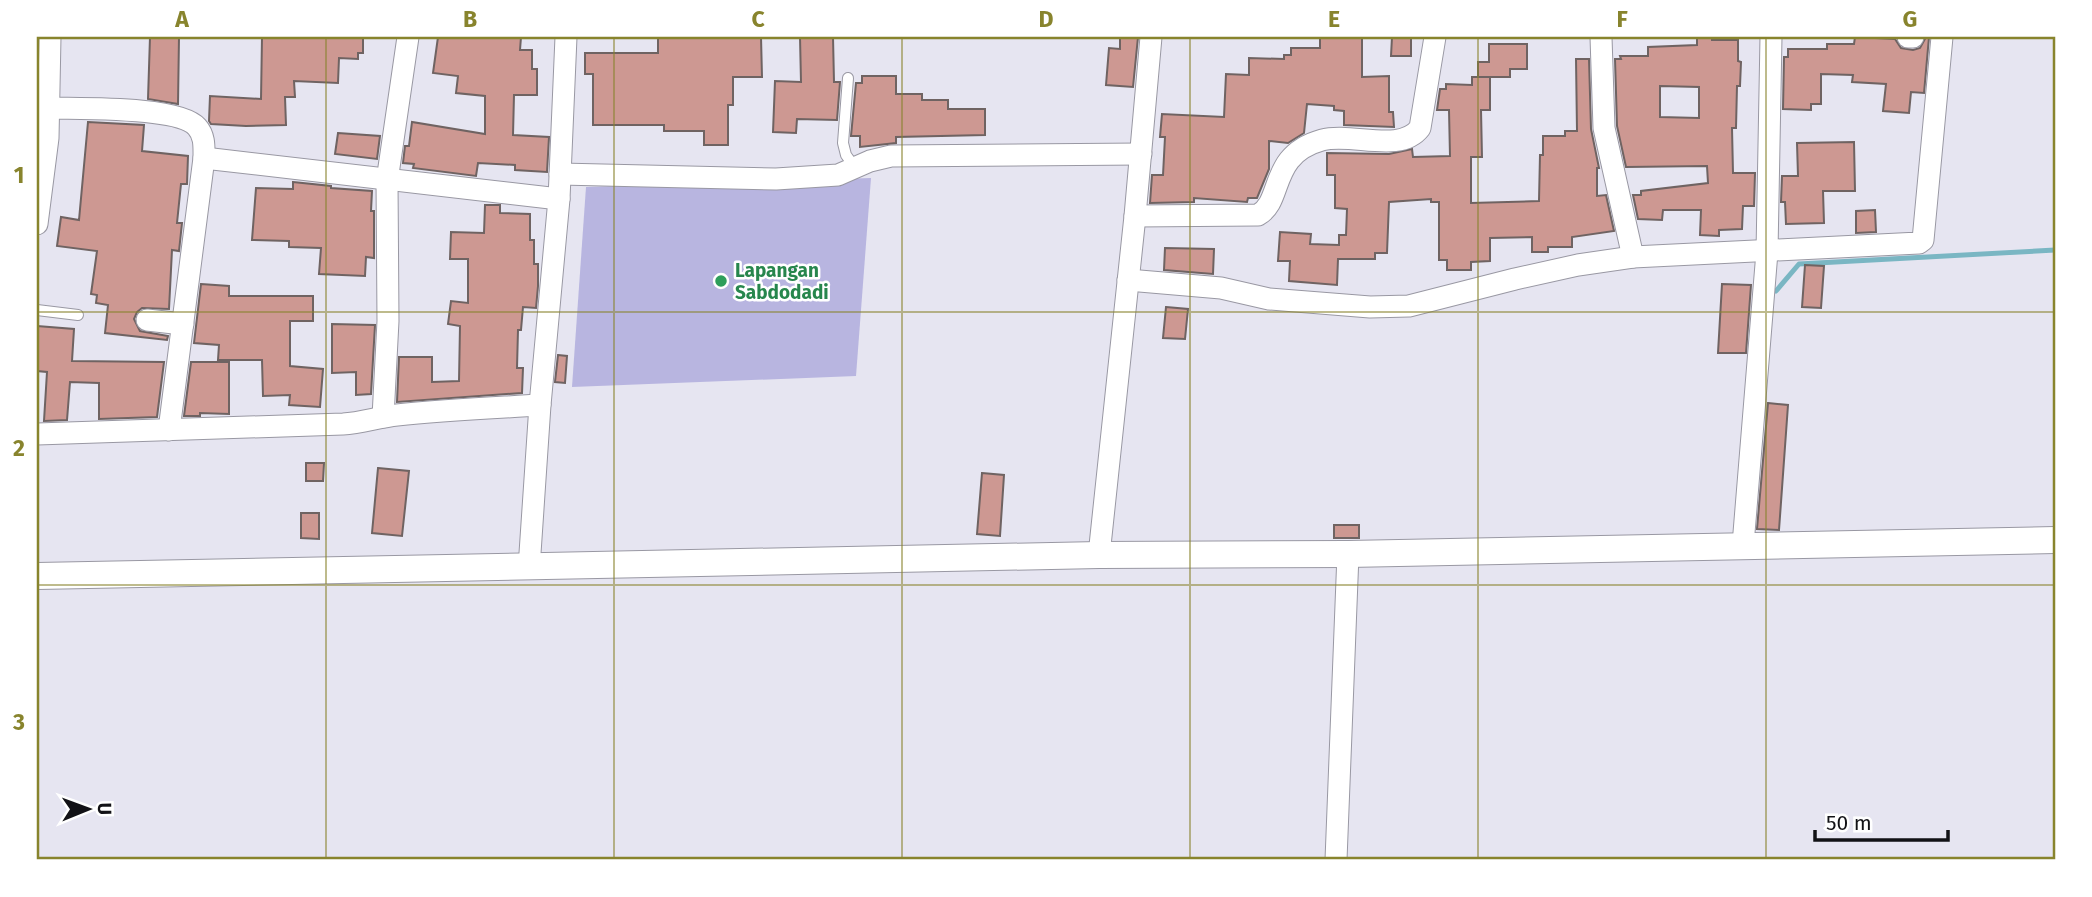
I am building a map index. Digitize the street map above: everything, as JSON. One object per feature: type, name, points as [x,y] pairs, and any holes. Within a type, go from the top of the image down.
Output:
[{"type":"street","points":[[37,224],[48,138],[50,37]]},
{"type":"street","points":[[383,417],[388,321],[387,181],[408,37]]},
{"type":"street","points":[[529,568],[540,405],[559,199],[566,37]]},
{"type":"street","points":[[1099,555],[1151,37]]},
{"type":"street","points":[[1135,216],[1258,215],[1264,212],[1269,204],[1286,161],[1319,141],[1340,138],[1398,141],[1414,136],[1420,128],[1435,37]]},
{"type":"street","points":[[1601,37],[1604,128],[1633,257]]},
{"type":"street","points":[[1743,545],[1767,252],[1771,37]]},
{"type":"street","points":[[1128,280],[1221,288],[1269,299],[1370,307],[1409,306],[1553,271],[1633,257],[1914,243],[1923,240],[1942,37]]},
{"type":"street","points":[[49,108],[165,113],[197,127],[205,143],[169,430]]},
{"type":"street","points":[[560,174],[776,179],[838,175],[870,161],[891,156],[1141,154]]},
{"type":"street","points":[[204,158],[559,199]]},
{"type":"street","points":[[147,320],[183,324]]},
{"type":"street","points":[[37,434],[343,424],[438,411],[540,405]]},
{"type":"street","points":[[37,576],[2055,540]]},
{"type":"street","points":[[1336,860],[1348,554]]},
{"type":"lane","points":[[848,78],[843,143],[846,155],[856,169]]},
{"type":"lane","points":[[37,310],[78,315]]},
{"type":"shaded area","name":"Lapangan Sabdodadi","points":[[871,178],[856,376],[572,387],[586,187]]},
{"type":"building","points":[[150,37],[179,37],[178,104],[148,99]]},
{"type":"building","points":[[262,37],[363,37],[363,53],[358,53],[358,59],[339,58],[338,83],[294,81],[295,97],[285,97],[286,125],[211,124],[210,96],[261,99]]},
{"type":"building","points":[[438,37],[521,37],[520,50],[532,50],[532,69],[537,69],[537,95],[514,95],[513,135],[549,137],[547,172],[515,170],[515,165],[478,163],[476,176],[413,168],[414,164],[403,163],[405,146],[409,146],[412,122],[485,134],[485,96],[456,93],[458,76],[433,73]]},
{"type":"building","points":[[658,37],[761,37],[762,77],[733,77],[733,105],[728,105],[728,145],[704,145],[704,131],[664,131],[664,125],[593,125],[593,74],[585,74],[585,53],[658,53]]},
{"type":"building","points":[[800,37],[833,37],[834,82],[840,82],[837,120],[797,119],[796,133],[773,132],[775,81],[801,82]]},
{"type":"building","points":[[1120,37],[1138,37],[1133,87],[1106,85],[1109,48],[1120,49]]},
{"type":"building","points":[[1320,37],[1362,37],[1362,77],[1389,76],[1389,112],[1393,112],[1394,127],[1344,125],[1344,111],[1334,110],[1334,106],[1307,104],[1304,133],[1288,143],[1269,141],[1269,169],[1257,198],[1248,198],[1247,202],[1194,198],[1194,202],[1150,203],[1152,175],[1163,175],[1165,137],[1160,137],[1162,114],[1224,117],[1226,74],[1249,75],[1249,58],[1284,59],[1284,55],[1291,55],[1291,48],[1320,48]]},
{"type":"building","points":[[1392,37],[1411,37],[1411,56],[1391,56]]},
{"type":"building","points":[[1697,37],[1738,40],[1738,61],[1741,62],[1740,86],[1737,86],[1736,128],[1732,128],[1733,173],[1755,173],[1754,206],[1743,206],[1742,229],[1719,230],[1719,236],[1700,235],[1701,210],[1663,210],[1662,220],[1638,219],[1633,195],[1641,195],[1641,191],[1708,183],[1707,166],[1626,167],[1617,126],[1615,59],[1621,59],[1620,56],[1648,56],[1648,47],[1697,45]],"holes":[[[1660,86],[1699,87],[1699,118],[1660,117]]]},
{"type":"building","points":[[1855,37],[1895,39],[1901,48],[1913,50],[1920,48],[1926,37],[1929,37],[1924,93],[1911,92],[1909,113],[1883,111],[1886,84],[1852,82],[1853,75],[1821,74],[1821,104],[1811,104],[1811,110],[1783,109],[1784,57],[1788,57],[1788,49],[1827,49],[1827,44],[1854,44]]},
{"type":"building","points":[[1489,44],[1527,44],[1527,69],[1510,69],[1510,77],[1478,77],[1478,62],[1489,62]]},
{"type":"building","points":[[1576,59],[1589,59],[1591,129],[1599,168],[1597,196],[1606,195],[1614,231],[1572,237],[1572,247],[1548,247],[1548,252],[1532,252],[1532,237],[1490,238],[1490,261],[1471,262],[1471,270],[1447,270],[1447,260],[1439,260],[1439,202],[1431,202],[1431,199],[1389,202],[1387,253],[1375,253],[1375,259],[1338,259],[1337,285],[1289,281],[1290,261],[1278,261],[1280,232],[1311,234],[1310,244],[1339,245],[1339,235],[1346,235],[1347,209],[1335,208],[1335,175],[1327,175],[1327,153],[1389,154],[1412,149],[1413,157],[1450,156],[1449,110],[1437,110],[1440,89],[1446,89],[1446,84],[1472,85],[1472,77],[1490,77],[1490,110],[1481,110],[1482,157],[1471,157],[1471,203],[1539,201],[1543,136],[1565,136],[1565,131],[1577,131]]},
{"type":"building","points":[[862,76],[896,76],[896,94],[922,94],[922,100],[948,100],[948,109],[985,109],[985,135],[896,137],[896,143],[860,147],[860,136],[851,136],[856,83],[862,83]]},
{"type":"building","points":[[88,122],[144,125],[142,151],[188,156],[187,184],[181,184],[177,223],[182,223],[179,251],[172,250],[169,309],[142,308],[134,319],[140,331],[168,336],[167,340],[105,333],[108,305],[96,303],[97,295],[91,294],[97,251],[57,246],[61,217],[79,220]]},
{"type":"building","points":[[338,133],[380,136],[377,159],[335,154]]},
{"type":"building","points":[[1854,142],[1855,191],[1823,191],[1824,223],[1786,224],[1785,202],[1781,202],[1782,176],[1798,176],[1797,143]]},
{"type":"building","points":[[293,182],[372,191],[374,258],[366,257],[365,276],[319,274],[321,248],[289,247],[289,241],[252,240],[256,188],[293,189]]},
{"type":"building","points":[[485,205],[500,205],[500,213],[530,214],[530,240],[534,240],[538,286],[536,308],[523,307],[521,330],[518,330],[517,368],[523,368],[522,393],[397,402],[399,357],[432,357],[432,382],[459,381],[460,326],[448,324],[451,301],[468,303],[468,259],[450,259],[451,232],[484,233]]},
{"type":"building","points":[[1875,210],[1876,232],[1856,233],[1856,211]]},
{"type":"building","points":[[1165,248],[1214,249],[1213,274],[1164,270]]},
{"type":"building","points":[[1805,265],[1824,266],[1821,308],[1802,307]]},
{"type":"building","points":[[201,284],[229,286],[229,296],[313,296],[313,321],[290,321],[290,366],[323,369],[320,407],[289,405],[290,395],[263,396],[262,360],[218,360],[219,345],[194,343]]},
{"type":"building","points":[[1722,284],[1751,285],[1746,353],[1718,353]]},
{"type":"building","points":[[1166,307],[1188,309],[1185,339],[1163,338]]},
{"type":"building","points":[[332,324],[375,325],[371,394],[356,395],[356,372],[332,373]]},
{"type":"building","points":[[37,326],[74,329],[72,361],[164,362],[157,417],[99,419],[99,383],[70,382],[67,420],[44,421],[47,372],[37,371]]},
{"type":"building","points":[[558,355],[567,356],[565,383],[555,382]]},
{"type":"building","points":[[191,362],[229,362],[229,414],[200,413],[200,416],[184,416]]},
{"type":"building","points":[[1768,403],[1788,405],[1779,530],[1757,529]]},
{"type":"building","points":[[306,463],[324,463],[323,481],[306,481]]},
{"type":"building","points":[[378,468],[409,471],[402,536],[372,533]]},
{"type":"building","points":[[982,473],[1004,475],[1000,536],[977,534]]},
{"type":"building","points":[[301,513],[319,513],[319,539],[301,538]]},
{"type":"building","points":[[1334,525],[1359,525],[1359,538],[1334,538]]},
{"type":"waterway","points":[[1776,291],[1799,264],[2055,250]]},
{"type":"place","name":"Lapangan Sabdodadi","points":[[721,281]]}]
